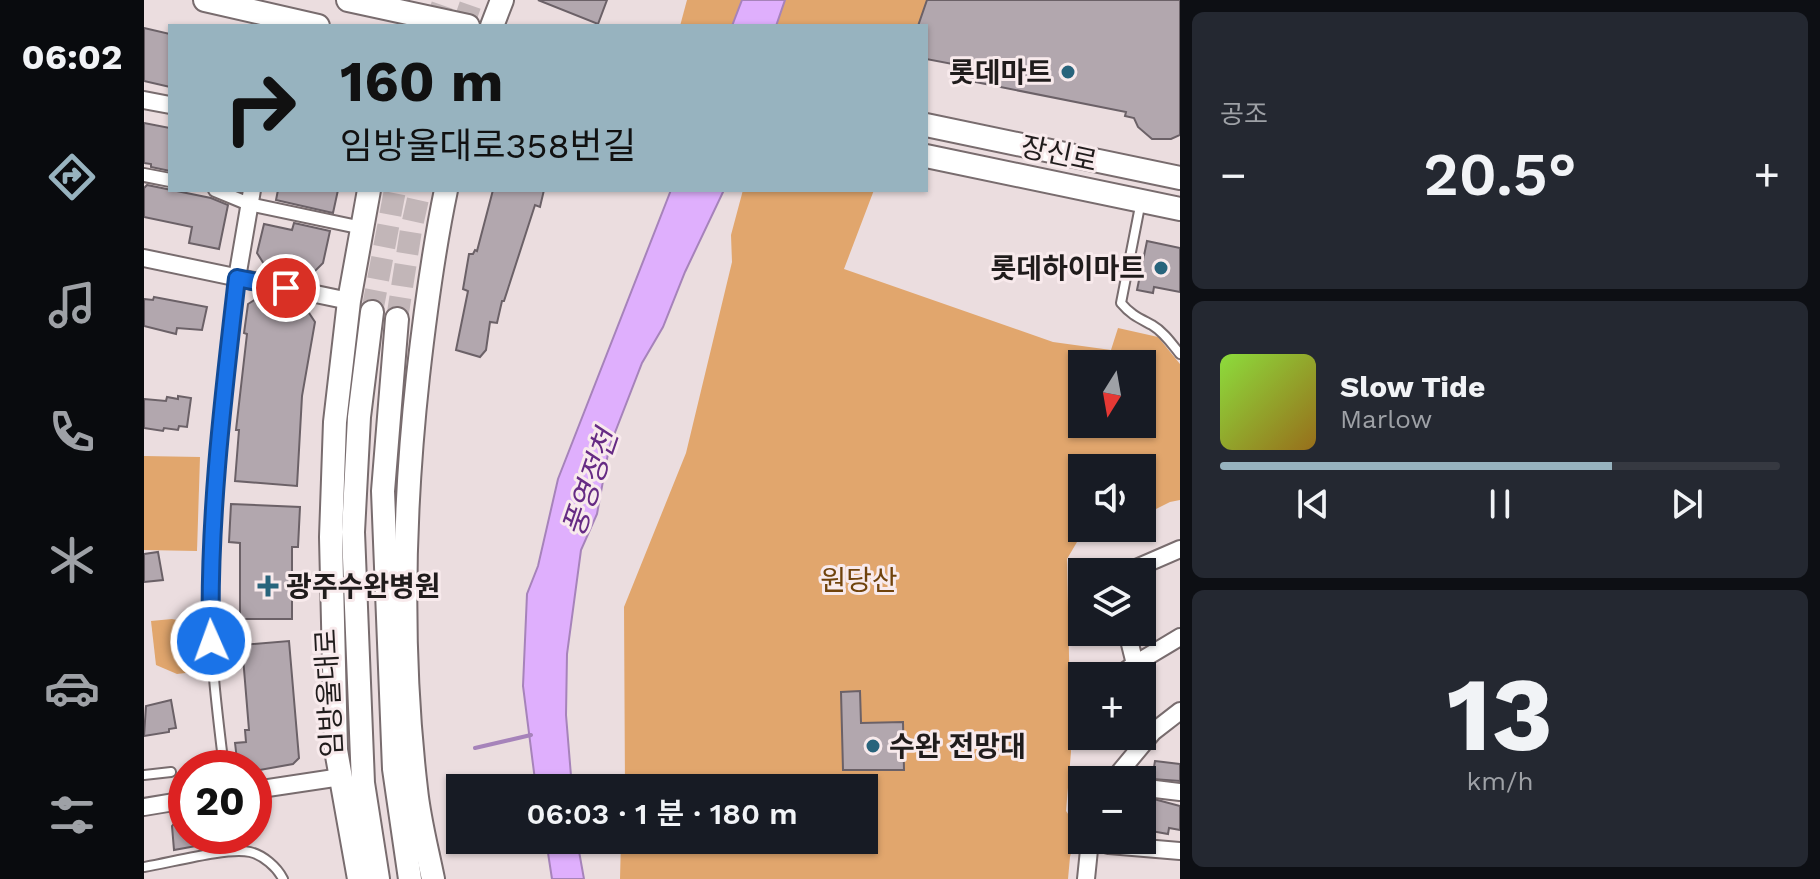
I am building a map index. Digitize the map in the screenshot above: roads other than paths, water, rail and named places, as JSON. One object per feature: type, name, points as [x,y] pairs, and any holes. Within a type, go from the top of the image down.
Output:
[{"type":"main road","points":[[205,0],[309,24]]},
{"type":"main road","points":[[348,0],[459,24]]},
{"type":"main road","points":[[493,24],[502,0]]},
{"type":"main road","name":"장신로","points":[[928,125],[1180,178]]},
{"type":"main road","name":"장신로","points":[[928,156],[1180,209]]},
{"type":"main road","points":[[359,879],[336,750],[331,537],[335,422],[349,301],[369,192]]},
{"type":"main road","points":[[428,296],[418,275],[422,236],[433,192]]},
{"type":"main road","points":[[433,879],[416,791],[407,675],[405,555],[410,451],[434,247],[446,192]]},
{"type":"main road","name":"임방울대로","points":[[372,312],[359,417],[353,532],[363,783],[378,879]]},
{"type":"main road","points":[[397,319],[383,491],[394,769],[410,879]]},
{"type":"street","points":[[144,100],[168,105]]},
{"type":"street","points":[[144,175],[168,180]]},
{"type":"street","points":[[225,192],[353,226]]},
{"type":"street","points":[[237,278],[251,197]]},
{"type":"street","points":[[144,258],[349,301]]},
{"type":"street","points":[[1156,559],[1180,549]]},
{"type":"street","points":[[1138,662],[1180,637]]},
{"type":"street","points":[[1125,766],[1153,732],[1180,711]]},
{"type":"street","points":[[272,787],[341,777]]},
{"type":"street","points":[[1156,789],[1180,792]]},
{"type":"street","points":[[144,807],[168,803]]},
{"type":"street","points":[[1156,848],[1180,851]]},
{"type":"street","points":[[1086,879],[1089,854]]},
{"type":"lane","points":[[1141,201],[1121,303],[1132,316],[1164,335],[1180,354]]},
{"type":"lane","points":[[222,750],[210,596],[215,496],[237,278]]},
{"type":"lane","points":[[144,775],[168,772]]},
{"type":"lane","points":[[144,867],[248,852],[265,860],[280,872],[283,879]]},
{"type":"water","points":[[742,0],[785,0],[777,24],[733,24]]},
{"type":"water","name":"풍영정천","points":[[670,192],[723,192],[663,327],[642,363],[609,448],[597,514],[581,550],[567,654],[566,715],[571,774],[534,774],[523,686],[527,594],[538,566],[558,479]]},
{"type":"water","points":[[548,854],[580,854],[584,879],[552,879]]},
{"type":"waterway","points":[[475,748],[531,735]]},
{"type":"tunnel","points":[[436,24],[444,0]]},
{"type":"tunnel","points":[[464,24],[472,0]]},
{"type":"tunnel","points":[[372,312],[395,192]]},
{"type":"tunnel","points":[[397,319],[420,192]]},
{"type":"place","name":"롯데마트","points":[[1068,72]]},
{"type":"place","name":"롯데하이마트","points":[[1161,268]]},
{"type":"place","name":"광주수완병원","points":[[268,586]]},
{"type":"place","name":"수완 전망대","points":[[873,746]]},
{"type":"park label","name":"원당산","points":[[859,580]]}]
